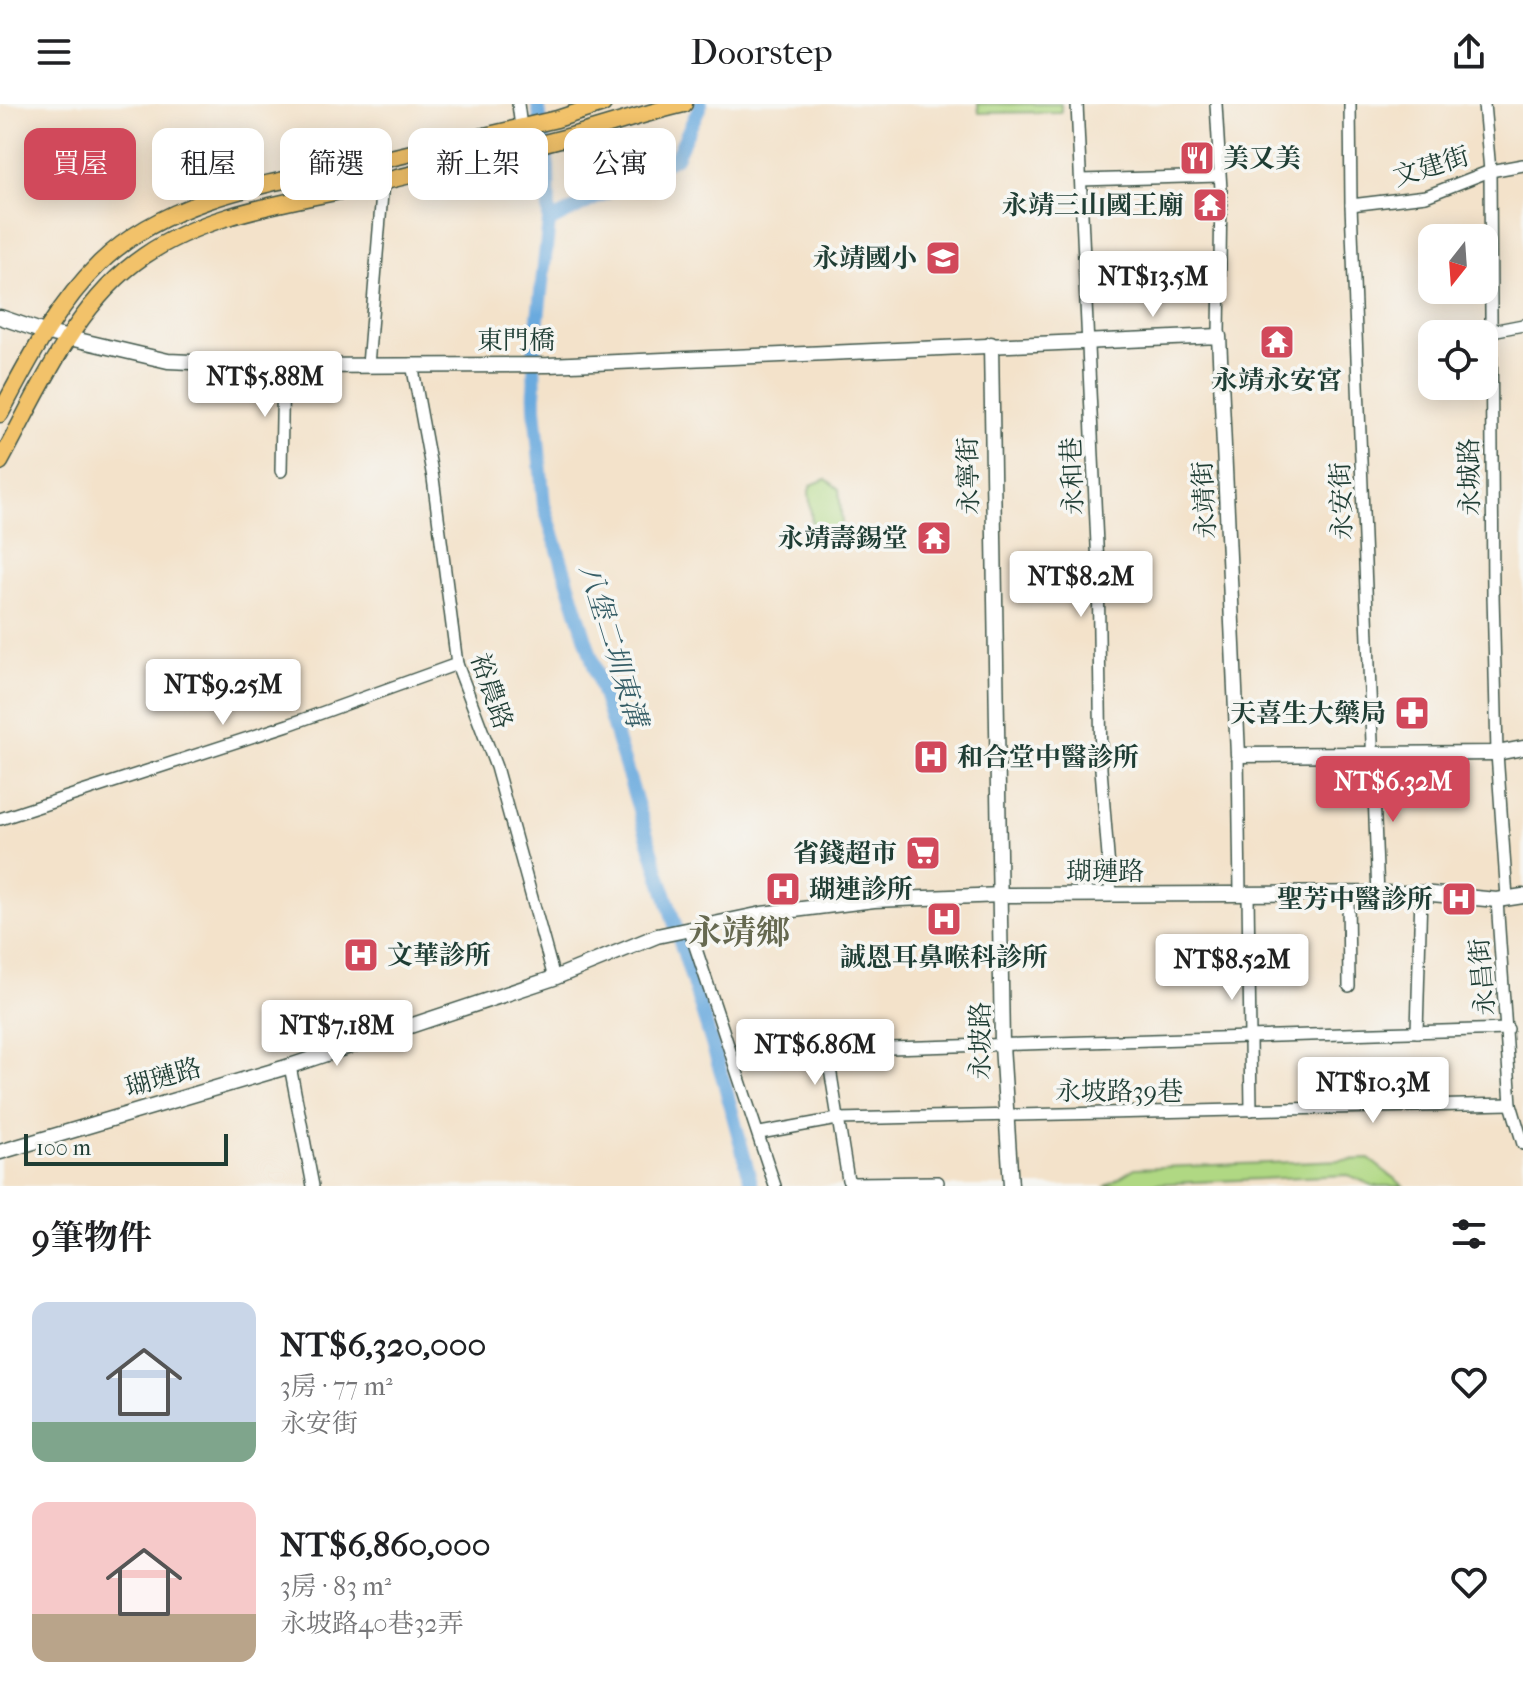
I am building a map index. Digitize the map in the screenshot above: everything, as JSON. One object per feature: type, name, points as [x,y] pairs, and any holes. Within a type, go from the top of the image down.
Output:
[{"type":"main road","points":[[0,414],[44,332],[101,262],[134,235],[195,205],[259,187],[557,119],[603,104]]},
{"type":"main road","points":[[392,179],[558,139],[679,105]]},
{"type":"main road","points":[[0,462],[69,336],[103,293],[143,257],[203,225],[305,200]]},
{"type":"street","points":[[518,104],[521,127]]},
{"type":"street","name":"永和巷","points":[[1077,104],[1089,341],[1101,769],[1111,894]]},
{"type":"street","name":"永靖街","points":[[1216,104],[1219,336],[1251,1110]]},
{"type":"street","name":"永安街","points":[[1350,104],[1351,205],[1378,896]]},
{"type":"street","name":"永城路","points":[[1484,104],[1490,171],[1492,320]]},
{"type":"street","name":"文建街","points":[[1351,205],[1426,196],[1490,171],[1523,165]]},
{"type":"street","points":[[1081,180],[1219,176]]},
{"type":"street","points":[[368,365],[381,200]]},
{"type":"street","name":"東門橋","points":[[0,317],[44,332],[168,361],[283,366],[548,365],[1219,336]]},
{"type":"street","points":[[1498,330],[1523,325]]},
{"type":"street","name":"永寧街","points":[[991,344],[996,773],[1002,895]]},
{"type":"street","name":"裕農路","points":[[412,364],[433,478],[457,664],[496,767],[554,978]]},
{"type":"street","points":[[281,471],[283,366]]},
{"type":"street","name":"永城路","points":[[1493,400],[1502,899]]},
{"type":"street","points":[[0,819],[288,725],[457,664]]},
{"type":"street","points":[[1238,755],[1497,753],[1523,748]]},
{"type":"street","points":[[1417,1032],[1421,893]]},
{"type":"street","name":"瑚璉路","points":[[0,1152],[290,1066],[345,1044],[554,978],[657,936],[689,928],[874,900],[1002,895],[1378,896],[1421,893],[1502,899],[1523,896]]},
{"type":"street","points":[[1348,894],[1349,986]]},
{"type":"street","name":"永坡路","points":[[1002,895],[1002,1045],[1011,1186]]},
{"type":"street","name":"永昌街","points":[[1502,899],[1511,1104],[1523,1144]]},
{"type":"street","points":[[689,928],[760,1133],[775,1186]]},
{"type":"street","points":[[938,1182],[853,1183],[848,1180],[827,1050],[1508,1029]]},
{"type":"street","points":[[290,1066],[313,1186]]},
{"type":"street","name":"永坡路39巷","points":[[760,1133],[837,1119],[1005,1113],[1232,1113],[1511,1104]]},
{"type":"green space","points":[[978,104],[1061,104],[1061,112],[979,113]]},
{"type":"green space","points":[[826,479],[839,489],[843,537],[829,548],[813,536],[809,491],[811,485]]},
{"type":"green space","points":[[1369,1159],[1404,1186],[1374,1186],[1348,1175],[1106,1186],[1135,1168]]},
{"type":"waterway","name":"八堡二圳東溝","points":[[538,104],[548,168],[549,222],[534,353],[535,408],[544,505],[724,1082],[752,1186]]},
{"type":"waterway","points":[[549,222],[676,157],[701,104]]},
{"type":"place","name":"美又美","points":[[1197,158]]},
{"type":"place","name":"永靖三山國王廟","points":[[1210,205]]},
{"type":"place","name":"永靖國小","points":[[943,258]]},
{"type":"place","name":"永靖永安宮","points":[[1277,342]]},
{"type":"place","name":"永靖壽錫堂","points":[[934,538]]},
{"type":"place","name":"天喜生大藥局","points":[[1412,713]]},
{"type":"place","name":"和合堂中醫診所","points":[[931,757]]},
{"type":"place","name":"省錢超市","points":[[923,853]]},
{"type":"place","name":"瑚連診所","points":[[783,889]]},
{"type":"place","name":"聖芳中醫診所","points":[[1459,899]]},
{"type":"place","name":"誠恩耳鼻喉科診所","points":[[944,919]]},
{"type":"place","name":"文華診所","points":[[361,955]]},
{"type":"district","name":"永靖鄉","points":[[739,932]]}]
